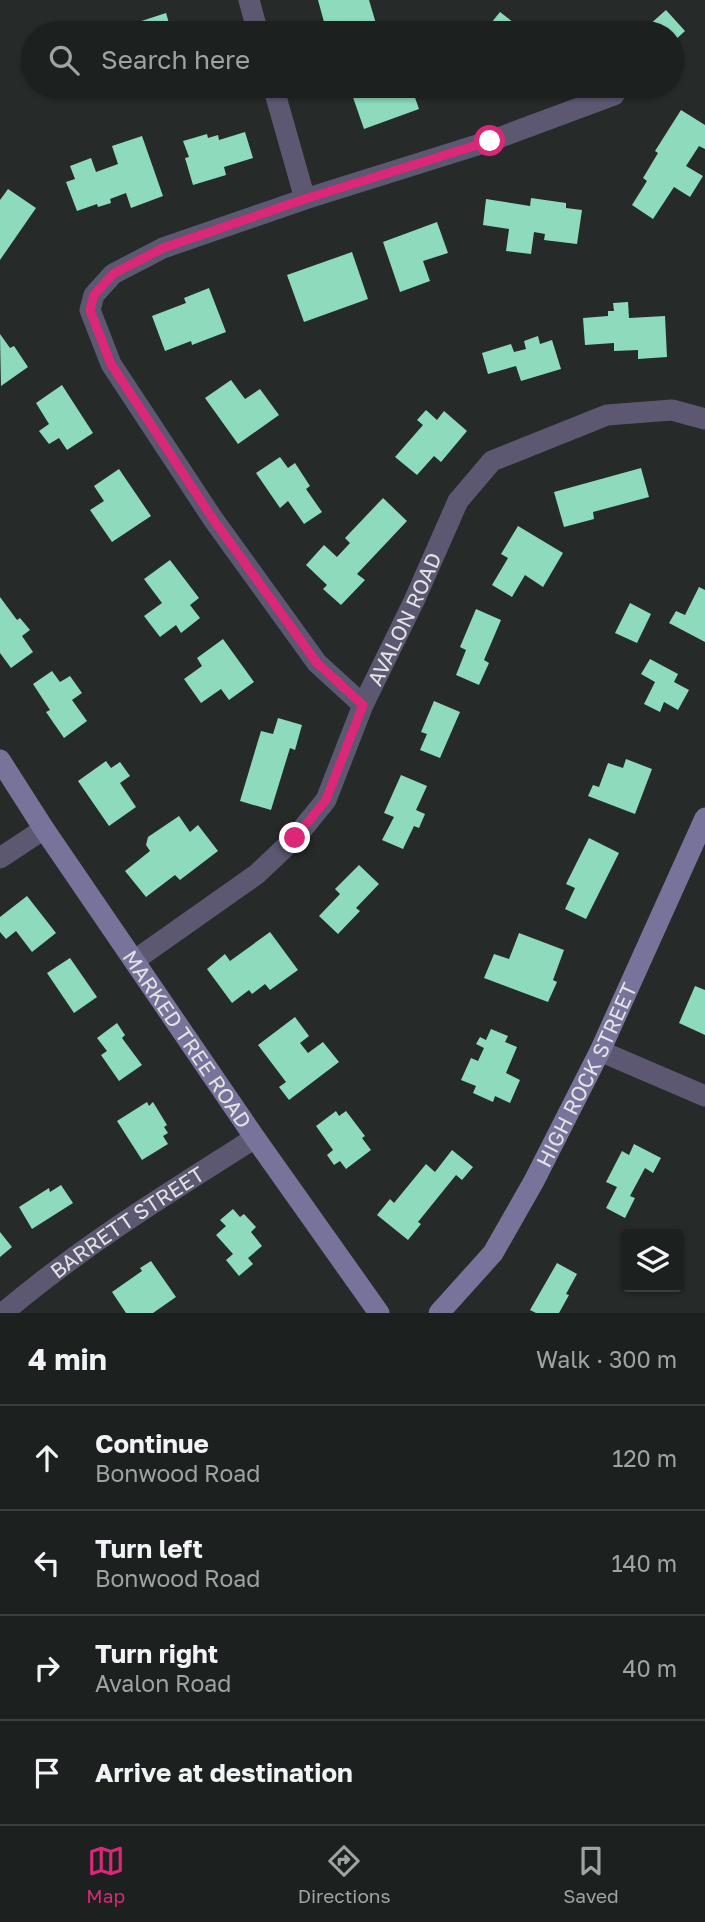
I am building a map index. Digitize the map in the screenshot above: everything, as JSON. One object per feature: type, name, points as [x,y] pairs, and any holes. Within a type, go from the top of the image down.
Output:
[{"type":"street","points":[[249,0],[255,21]]},
{"type":"street","points":[[276,98],[305,199]]},
{"type":"street","points":[[363,705],[317,663],[213,519],[111,364],[90,310],[94,295],[113,274],[163,248],[305,199],[490,141],[606,98]]},
{"type":"street","name":"AVALON ROAD","points":[[135,960],[257,874],[295,838],[326,800],[363,705],[414,601],[458,501],[492,460],[607,415],[672,410],[705,419]]},
{"type":"street","name":"MARKED TREE ROAD","points":[[0,760],[44,829],[255,1138],[379,1313]]},
{"type":"street","name":"HIGH ROCK STREET","points":[[439,1313],[493,1253],[534,1181],[600,1051],[705,818]]},
{"type":"street","points":[[0,858],[44,829]]},
{"type":"street","points":[[600,1051],[705,1096]]},
{"type":"street","name":"BARRETT STREET","points":[[3,1313],[51,1272],[125,1220],[255,1138]]},
{"type":"building","points":[[318,0],[369,0],[375,21],[324,21]]},
{"type":"building","points":[[666,10],[676,21],[654,21]]},
{"type":"building","points":[[500,12],[512,21],[493,21]]},
{"type":"building","points":[[166,13],[168,21],[142,21]]},
{"type":"building","points":[[353,98],[415,98],[419,109],[364,129]]},
{"type":"building","points":[[681,110],[705,125],[705,149],[699,146],[686,166],[703,176],[690,197],[674,187],[653,219],[632,205],[647,181],[643,178],[658,153],[655,151]]},
{"type":"building","points":[[245,132],[253,158],[224,167],[226,175],[193,185],[185,158],[189,157],[183,141],[207,134],[208,138],[218,135],[219,140]]},
{"type":"building","points":[[142,136],[163,196],[131,208],[126,193],[110,199],[111,203],[98,207],[97,204],[77,211],[66,182],[75,179],[70,166],[91,158],[96,172],[118,164],[112,146]]},
{"type":"building","points":[[8,189],[36,208],[0,260],[0,200]]},
{"type":"building","points":[[531,198],[566,203],[566,208],[582,210],[577,244],[544,240],[545,234],[534,232],[531,254],[506,251],[509,229],[483,225],[486,199],[530,206]]},
{"type":"building","points":[[437,222],[448,253],[423,261],[430,281],[400,292],[383,242]]},
{"type":"building","points":[[352,252],[368,299],[304,322],[287,275]]},
{"type":"building","points":[[209,288],[226,332],[192,345],[191,341],[165,351],[152,316],[186,303],[184,298]]},
{"type":"building","points":[[628,302],[629,318],[665,316],[667,357],[638,359],[638,350],[614,351],[614,343],[585,345],[583,318],[608,316],[608,311],[614,311],[613,303]]},
{"type":"building","points":[[0,334],[10,348],[14,346],[28,367],[1,386]]},
{"type":"building","points":[[538,336],[540,344],[552,340],[561,369],[521,381],[516,366],[488,374],[482,353],[511,344],[514,352],[526,349],[524,341]]},
{"type":"building","points":[[231,380],[245,399],[260,389],[279,415],[238,444],[205,398]]},
{"type":"building","points":[[62,385],[93,433],[67,450],[59,438],[49,444],[39,431],[49,424],[36,403]]},
{"type":"building","points":[[426,410],[437,420],[444,411],[467,431],[441,462],[434,456],[417,475],[395,457],[423,425],[417,420]]},
{"type":"building","points":[[280,457],[288,468],[295,463],[310,486],[306,489],[322,512],[304,524],[288,501],[280,508],[256,473]]},
{"type":"building","points":[[641,468],[649,497],[593,512],[594,519],[564,527],[554,492]]},
{"type":"building","points":[[119,469],[151,516],[112,542],[90,510],[104,501],[94,486]]},
{"type":"building","points":[[383,498],[407,521],[357,574],[365,580],[341,605],[323,589],[327,585],[306,565],[324,545],[337,557],[350,543],[345,538]]},
{"type":"building","points":[[518,526],[563,553],[543,587],[525,575],[512,597],[492,585],[508,558],[501,554]]},
{"type":"building","points":[[170,560],[199,598],[190,605],[200,618],[181,633],[176,625],[160,637],[144,616],[162,603],[144,579]]},
{"type":"building","points":[[699,587],[705,590],[705,642],[669,623],[676,611],[685,615]]},
{"type":"building","points":[[0,597],[17,620],[20,618],[30,630],[22,636],[33,652],[11,668],[0,653]]},
{"type":"building","points":[[630,603],[651,614],[637,643],[615,633]]},
{"type":"building","points":[[476,609],[501,620],[484,660],[489,663],[479,685],[456,675],[466,650],[460,647]]},
{"type":"building","points":[[223,639],[254,682],[229,700],[221,689],[201,703],[184,679],[202,666],[197,658]]},
{"type":"building","points":[[650,659],[678,674],[674,682],[689,690],[678,710],[664,702],[660,712],[644,704],[655,682],[641,674]]},
{"type":"building","points":[[52,671],[60,682],[70,676],[82,693],[72,700],[87,721],[64,738],[46,712],[50,710],[33,684]]},
{"type":"building","points":[[434,701],[460,712],[440,758],[420,750],[427,734],[421,732]]},
{"type":"building","points":[[278,718],[302,725],[295,750],[290,748],[271,810],[240,801],[261,731],[273,734]]},
{"type":"building","points":[[626,759],[652,769],[635,814],[588,796],[593,785],[599,787],[608,763],[623,768]]},
{"type":"building","points":[[106,761],[111,768],[120,762],[130,776],[120,783],[136,807],[109,826],[78,781]]},
{"type":"building","points":[[401,775],[427,786],[416,810],[425,814],[419,828],[414,826],[403,849],[382,840],[394,817],[384,813]]},
{"type":"building","points":[[179,816],[190,832],[198,825],[218,851],[180,880],[175,875],[146,897],[125,871],[150,851],[146,845],[148,837]]},
{"type":"building","points":[[589,838],[619,853],[586,919],[565,909],[575,888],[566,884]]},
{"type":"building","points":[[359,865],[379,884],[356,908],[360,911],[338,934],[319,916],[340,894],[335,889]]},
{"type":"building","points":[[27,896],[56,933],[32,952],[16,931],[6,939],[0,932],[0,917]]},
{"type":"building","points":[[270,932],[298,970],[270,990],[265,984],[252,994],[249,990],[232,1003],[207,969],[225,954],[230,961]]},
{"type":"building","points":[[519,933],[564,950],[553,980],[557,982],[548,1002],[484,978],[494,954],[509,959]]},
{"type":"building","points":[[70,958],[97,997],[74,1013],[47,973]]},
{"type":"building","points":[[695,986],[705,990],[705,1035],[679,1023]]},
{"type":"building","points":[[295,1017],[309,1036],[300,1043],[308,1053],[323,1042],[339,1062],[289,1100],[279,1087],[286,1082],[258,1045]]},
{"type":"building","points":[[117,1023],[125,1035],[122,1038],[142,1065],[119,1081],[101,1055],[107,1051],[97,1038]]},
{"type":"building","points":[[491,1029],[508,1036],[505,1042],[517,1047],[506,1073],[520,1080],[510,1103],[495,1096],[493,1102],[473,1093],[476,1086],[461,1080],[471,1058],[478,1061],[484,1048],[476,1044],[480,1037],[486,1040]]},
{"type":"building","points":[[147,1102],[149,1106],[153,1102],[167,1125],[164,1127],[168,1133],[163,1136],[168,1144],[142,1160],[117,1121]]},
{"type":"building","points":[[336,1111],[339,1116],[346,1111],[365,1136],[362,1138],[371,1150],[346,1169],[340,1161],[334,1165],[327,1155],[333,1150],[316,1126]]},
{"type":"building","points":[[634,1144],[661,1158],[653,1173],[645,1168],[630,1196],[635,1198],[625,1218],[606,1208],[617,1187],[606,1182],[622,1151],[629,1155]]},
{"type":"building","points":[[452,1150],[473,1167],[462,1180],[456,1175],[418,1222],[421,1224],[408,1240],[377,1215],[390,1199],[394,1203],[426,1164],[435,1172]]},
{"type":"building","points":[[61,1185],[73,1203],[32,1229],[19,1207],[49,1188],[50,1192]]},
{"type":"building","points":[[233,1209],[240,1217],[244,1214],[256,1227],[251,1232],[262,1246],[248,1258],[253,1264],[239,1276],[226,1260],[233,1254],[216,1235],[226,1226],[220,1220]]},
{"type":"building","points":[[0,1232],[12,1247],[0,1257]]},
{"type":"building","points":[[151,1261],[176,1297],[153,1313],[126,1313],[112,1292],[142,1271],[140,1268]]},
{"type":"building","points":[[557,1263],[577,1274],[566,1294],[569,1295],[559,1313],[536,1313],[530,1310]]},
{"type":"route","points":[[295,838],[326,800],[363,705],[317,663],[213,519],[111,364],[90,310],[94,295],[113,274],[163,248],[305,199],[490,141]]}]
